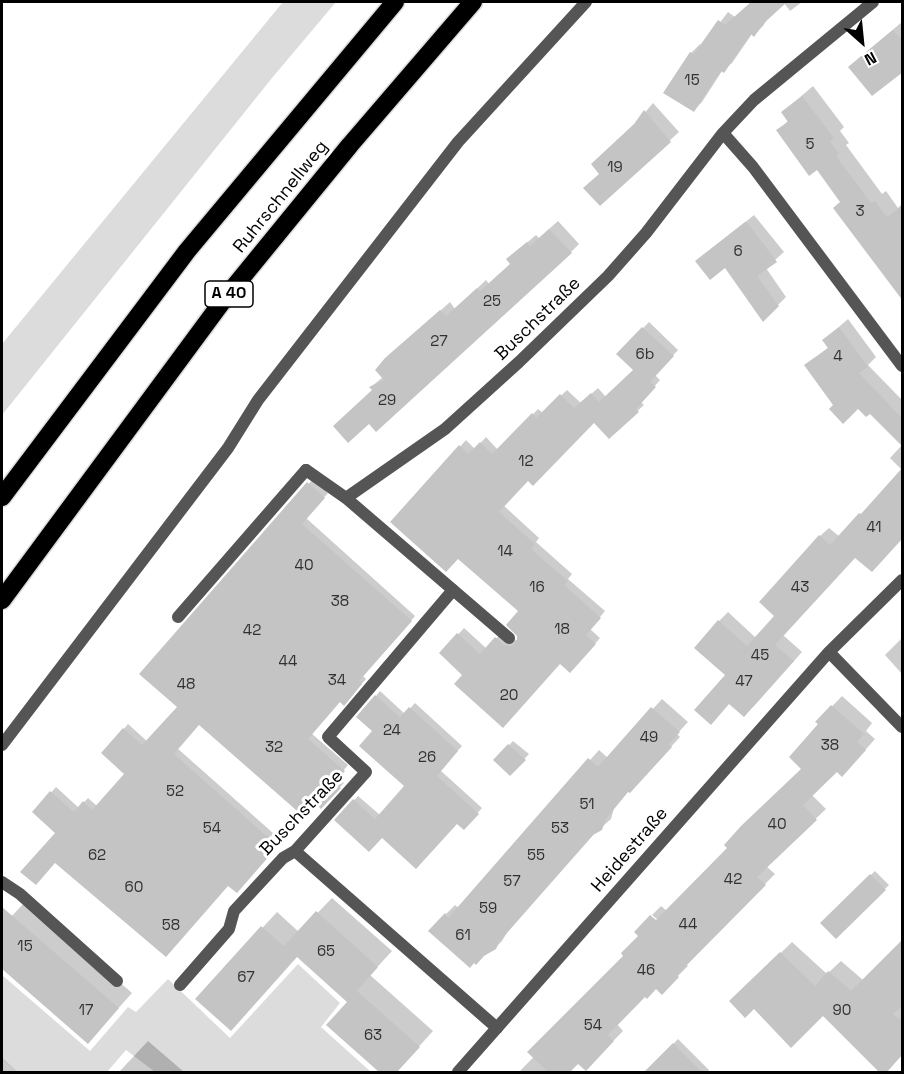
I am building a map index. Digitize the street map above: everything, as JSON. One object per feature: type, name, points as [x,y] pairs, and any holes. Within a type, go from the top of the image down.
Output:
[{"type":"highway","name":"Ruhrschnellweg","points":[[2,497],[187,251],[395,2]]},
{"type":"highway","name":"Ruhrschnellweg","points":[[2,600],[225,298],[350,145],[473,2]]},
{"type":"street","points":[[2,745],[228,448],[258,400],[458,142],[586,2]]},
{"type":"street","name":"Buschstraße","points":[[346,498],[445,429],[608,276],[646,233],[723,134],[754,100],[873,2]]},
{"type":"street","points":[[723,134],[753,167],[903,366]]},
{"type":"street","points":[[178,617],[306,470],[346,498],[509,638]]},
{"type":"street","name":"Heidestraße","points":[[458,1072],[829,651],[903,580]]},
{"type":"street","name":"Buschstraße","points":[[180,985],[229,929],[234,911],[283,858],[295,851],[366,772],[328,737],[453,590]]},
{"type":"street","points":[[829,651],[903,727]]},
{"type":"street","points":[[295,851],[497,1028]]},
{"type":"street","points":[[2,882],[20,894],[117,981]]},
{"type":"shaded area","points":[[283,2],[336,2],[272,78],[2,415],[2,344]]},
{"type":"shaded area","points":[[298,964],[340,1003],[321,1027],[371,1072],[155,1072],[126,1050],[107,1072],[18,1072],[2,1059],[2,975],[90,1051],[128,1007],[136,1012],[168,979],[230,1038]]},
{"type":"building","points":[[751,2],[787,2],[763,24],[754,37],[751,34],[724,73],[721,71],[694,112],[663,93],[690,52],[694,54],[718,20],[725,25]]},
{"type":"building","points":[[893,30],[903,41],[903,72],[872,96],[848,67]]},
{"type":"building","points":[[802,96],[834,138],[830,141],[839,154],[836,156],[871,203],[875,201],[887,217],[903,205],[903,301],[833,208],[840,202],[817,170],[809,176],[776,130],[788,122],[781,112]]},
{"type":"building","points":[[644,110],[671,142],[600,206],[583,188],[599,174],[591,164],[634,124]]},
{"type":"building","points":[[745,222],[777,262],[757,276],[779,306],[763,322],[725,268],[710,280],[695,261]]},
{"type":"building","points":[[549,229],[572,253],[376,432],[369,424],[348,443],[333,426],[372,390],[369,387],[384,380],[375,370],[385,358],[440,310],[446,316],[477,288],[480,291],[510,264],[506,259],[527,242],[530,246]]},
{"type":"building","points":[[642,327],[674,356],[650,382],[656,387],[636,409],[639,412],[609,439],[594,423],[533,486],[528,481],[499,512],[535,544],[531,549],[568,581],[564,585],[601,618],[586,635],[596,644],[570,673],[560,664],[503,728],[454,684],[462,675],[439,653],[457,633],[480,654],[495,637],[504,645],[512,646],[517,636],[506,625],[518,611],[458,559],[446,572],[390,522],[459,445],[468,454],[480,442],[492,454],[532,413],[536,418],[560,394],[574,408],[591,393],[599,402],[633,370],[616,354]]},
{"type":"building","points":[[839,327],[868,367],[859,373],[903,419],[903,447],[870,414],[866,417],[858,409],[843,424],[829,409],[833,405],[804,365],[828,348],[822,340]]},
{"type":"building","points":[[903,467],[903,538],[872,572],[855,558],[775,645],[794,661],[744,717],[729,704],[711,725],[694,710],[725,675],[694,648],[718,620],[747,646],[774,616],[759,602],[819,535],[830,545]]},
{"type":"building","points":[[307,482],[325,498],[302,524],[412,621],[359,681],[362,684],[344,706],[340,702],[308,739],[345,771],[335,783],[341,788],[321,809],[316,804],[304,817],[199,725],[174,754],[278,846],[237,893],[228,886],[166,957],[55,863],[36,885],[20,872],[55,833],[32,812],[50,791],[74,812],[83,801],[92,810],[124,774],[101,753],[123,728],[142,745],[177,707],[139,674]]},
{"type":"building","points":[[375,695],[400,717],[409,707],[458,751],[437,776],[479,814],[464,830],[457,824],[416,869],[382,838],[369,852],[334,820],[353,799],[375,819],[404,786],[359,746],[372,731],[356,717]]},
{"type":"building","points":[[831,705],[864,734],[857,742],[866,750],[842,777],[837,772],[803,805],[817,820],[757,877],[766,885],[677,975],[679,977],[662,995],[656,989],[647,999],[645,997],[608,1035],[614,1041],[586,1071],[578,1064],[570,1072],[548,1072],[527,1052],[623,956],[621,953],[638,936],[634,932],[650,915],[656,920],[727,848],[724,845],[741,826],[801,769],[789,757],[818,724],[815,722]]},
{"type":"building","points":[[651,707],[680,732],[669,744],[672,747],[630,793],[628,792],[606,819],[602,830],[593,835],[499,942],[496,949],[470,968],[428,931],[445,913],[449,917],[588,758],[598,767]]},
{"type":"building","points":[[508,744],[526,760],[510,776],[493,760]]},
{"type":"building","points":[[870,874],[886,890],[836,939],[820,923]]},
{"type":"building","points":[[2,907],[119,1008],[88,1044],[2,969]]},
{"type":"building","points":[[316,911],[378,967],[357,991],[420,1047],[397,1072],[379,1072],[326,1025],[347,1002],[297,957],[231,1031],[195,999],[261,926],[288,950],[284,946]]},
{"type":"building","points":[[903,939],[903,1005],[893,1014],[903,1022],[903,1054],[887,1072],[879,1072],[823,1016],[791,1048],[754,1009],[745,1018],[729,1001],[780,952],[815,986],[828,971],[851,991]]},
{"type":"building","points":[[673,1043],[702,1072],[644,1072]]}]
